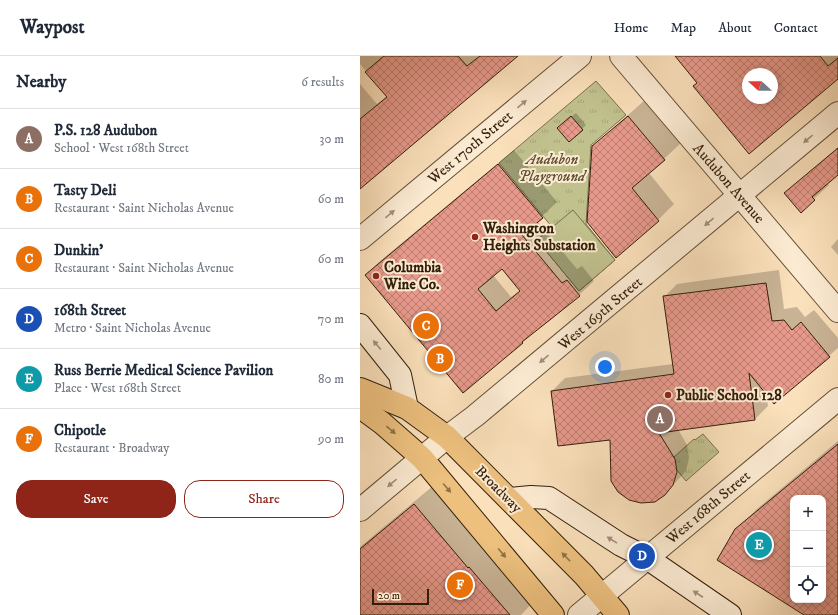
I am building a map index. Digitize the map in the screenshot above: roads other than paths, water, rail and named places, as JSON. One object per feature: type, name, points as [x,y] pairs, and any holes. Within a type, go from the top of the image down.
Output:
[{"type":"main road","name":"Broadway","points":[[360,390],[406,408],[447,437],[584,575],[618,615]]},
{"type":"main road","points":[[360,407],[382,423],[422,458],[553,615]]},
{"type":"street","name":"West 170th Street","points":[[360,239],[580,56]]},
{"type":"street","name":"Audubon Avenue","points":[[621,56],[838,311]]},
{"type":"street","name":"West 169th Street","points":[[360,510],[741,196],[838,113]]},
{"type":"street","points":[[360,325],[400,375],[406,408]]},
{"type":"street","name":"West 168th Street","points":[[579,615],[838,399]]},
{"type":"street","points":[[510,499],[530,497],[549,498],[615,541],[647,558],[730,615]]},
{"type":"place","name":"Washington Heights Substation","points":[[475,237]]},
{"type":"place","name":"Columbia Wine Co.","points":[[376,276]]},
{"type":"place","name":"Dunkin'","points":[[426,326]]},
{"type":"place","name":"Tasty Deli","points":[[440,359]]},
{"type":"place","name":"Public School 128","points":[[668,395]]},
{"type":"place","name":"P.S. 128 Audubon","points":[[660,419]]},
{"type":"place","name":"Russ Berrie Medical Science Pavilion","points":[[759,545]]},
{"type":"place","name":"168th Street","points":[[642,556]]},
{"type":"place","name":"Chipotle","points":[[460,585]]},
{"type":"park label","name":"Audubon Playground","points":[[552,168]]}]
